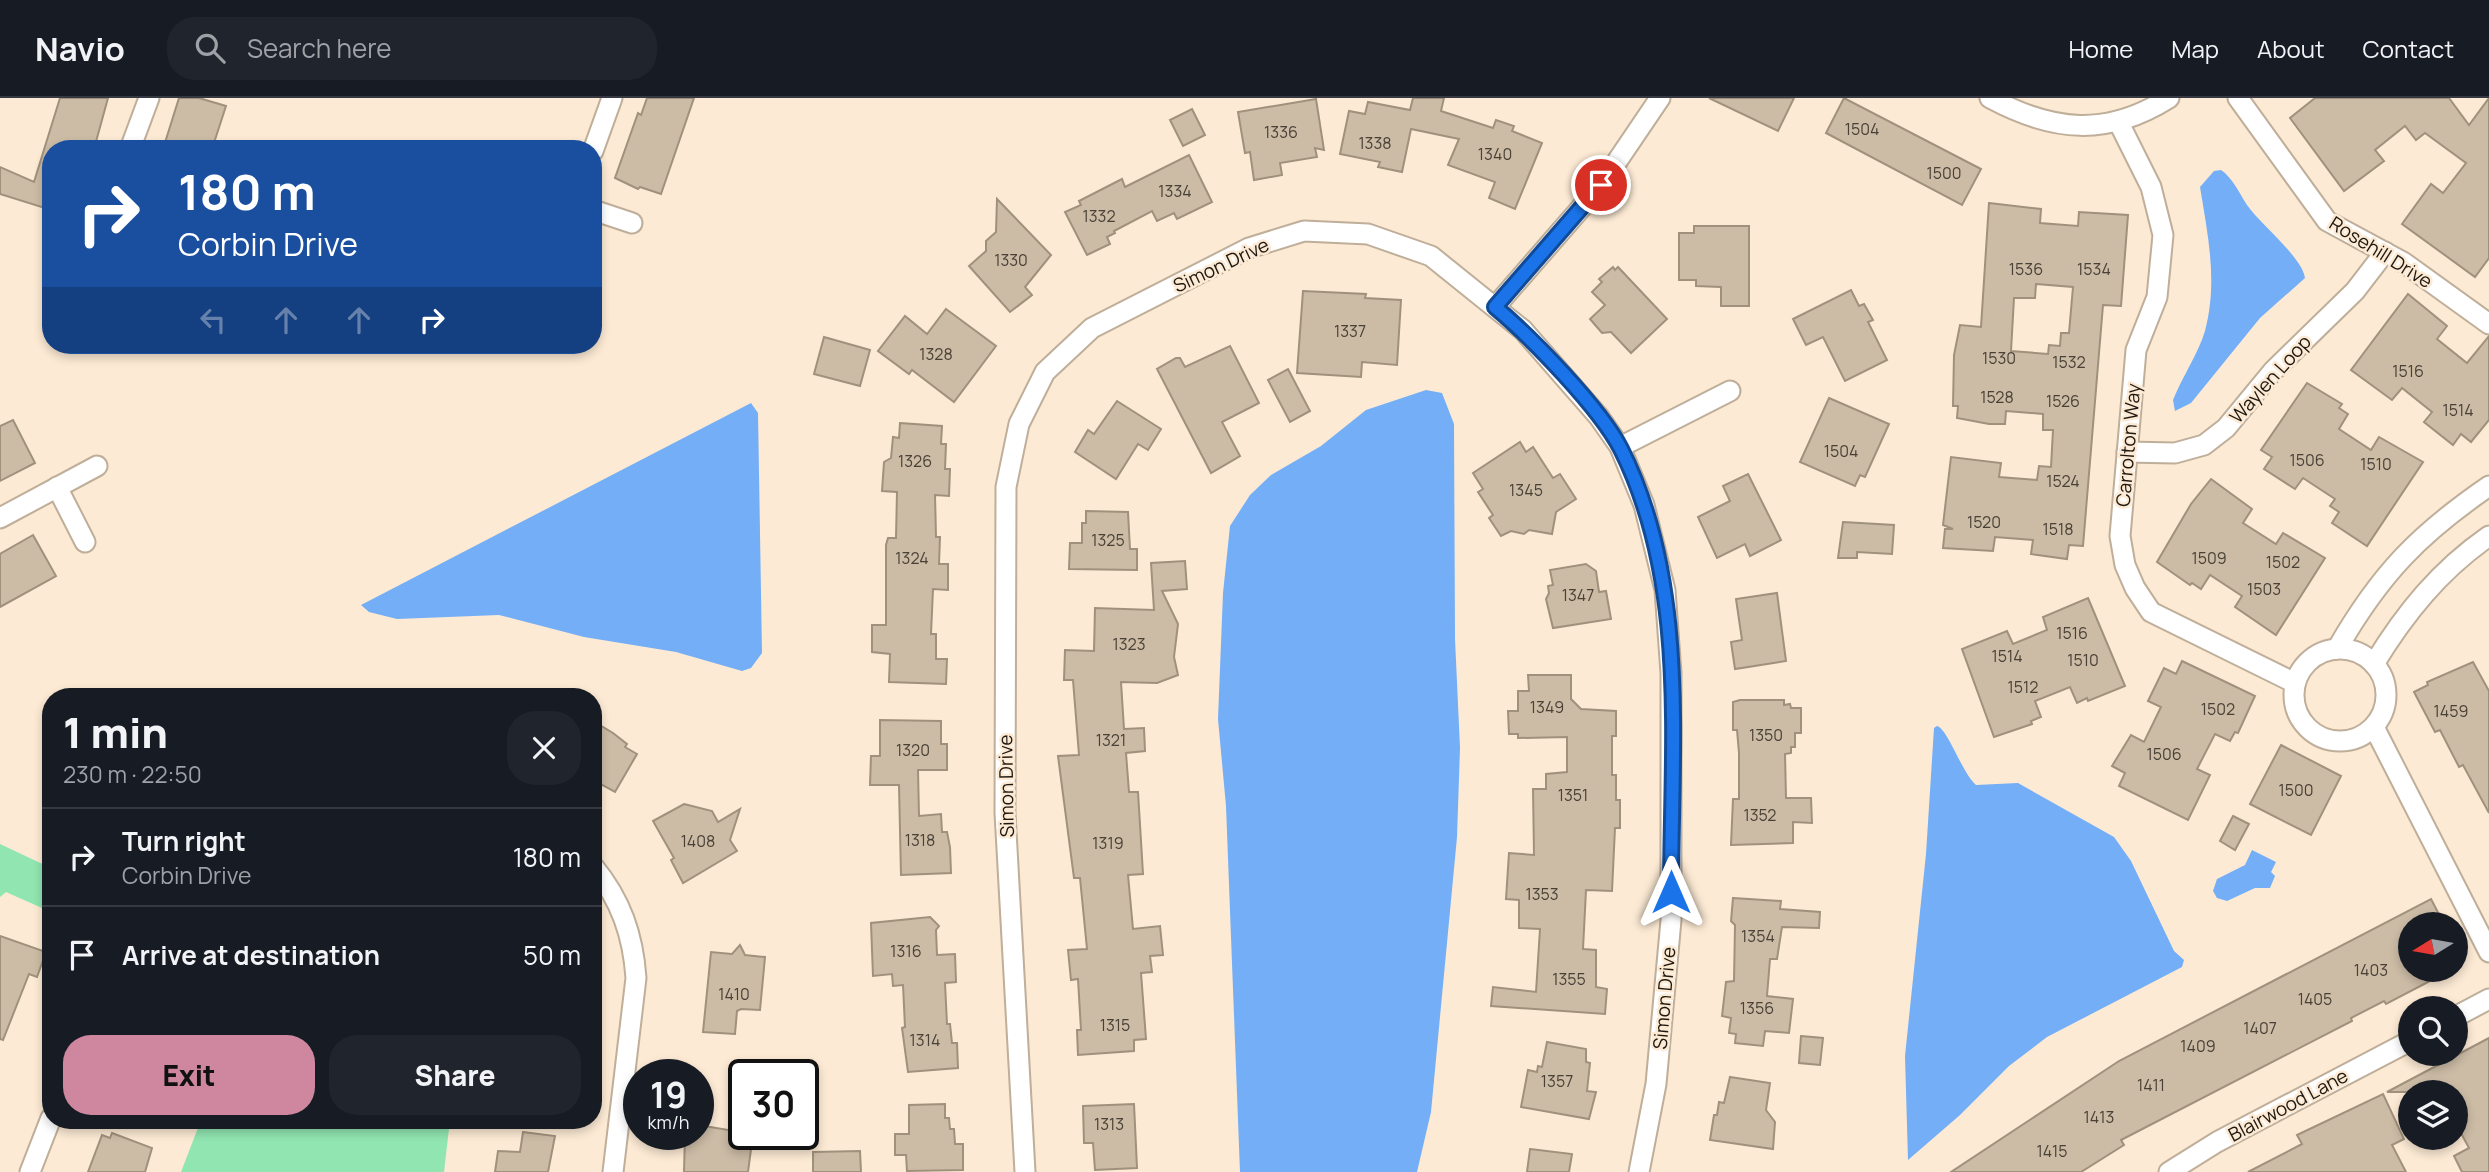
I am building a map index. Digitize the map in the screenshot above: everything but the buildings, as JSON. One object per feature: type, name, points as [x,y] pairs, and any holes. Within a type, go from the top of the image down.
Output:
[{"type":"street","points":[[133,140],[149,98]]},
{"type":"street","points":[[597,140],[612,98]]},
{"type":"street","points":[[1495,307],[1601,185],[1660,98]]},
{"type":"street","points":[[1990,98],[2045,121],[2090,127],[2119,123],[2144,114],[2169,98]]},
{"type":"street","name":"Rosehill Drive","points":[[2238,98],[2327,221],[2385,252],[2489,324]]},
{"type":"street","name":"Carrolton Way","points":[[2119,123],[2151,187],[2163,234],[2157,297],[2136,350],[2120,536],[2125,565],[2135,589],[2151,612],[2295,683]]},
{"type":"street","points":[[602,212],[632,223]]},
{"type":"street","name":"Simon Drive","points":[[1025,1172],[1005,813],[1006,486],[1019,424],[1045,372],[1092,328],[1249,248],[1304,231],[1368,234],[1432,256],[1523,330],[1598,416],[1620,447],[1644,505],[1665,590],[1671,673],[1671,920],[1656,1084],[1639,1172]]},
{"type":"street","name":"Waylen Loop","points":[[2127,452],[2175,453],[2204,445],[2226,428],[2273,371],[2355,291],[2385,252]]},
{"type":"street","points":[[1620,447],[1730,391]]},
{"type":"street","points":[[0,517],[97,466]]},
{"type":"street","points":[[2337,649],[2362,604],[2400,559],[2437,521],[2489,485]]},
{"type":"street","points":[[57,487],[85,542]]},
{"type":"street","points":[[2374,664],[2402,619],[2434,581],[2489,536]]},
{"type":"street","points":[[2337,649],[2350,650],[2374,664],[2386,688],[2386,702],[2374,727],[2347,741],[2332,741],[2318,736],[2305,726],[2297,713],[2294,698],[2295,683],[2311,659],[2337,649]]},
{"type":"street","points":[[2374,727],[2489,952]]},
{"type":"street","points":[[602,880],[626,917],[634,947],[636,978],[613,1172]]},
{"type":"street","points":[[2468,1010],[2489,999]]},
{"type":"street","name":"Blairwood Lane","points":[[2169,1172],[2217,1142],[2398,1047]]},
{"type":"street","points":[[30,1172],[47,1129]]},
{"type":"green space","points":[[0,844],[42,864],[42,908],[6,892],[0,897]]},
{"type":"green space","points":[[198,1129],[449,1129],[444,1172],[181,1172]]},
{"type":"water","points":[[2221,170],[2232,181],[2253,213],[2297,261],[2305,278],[2260,318],[2191,403],[2175,411],[2173,400],[2202,340],[2209,313],[2210,259],[2200,187],[2214,171]]},
{"type":"water","points":[[1426,390],[1442,393],[1454,424],[1455,639],[1460,748],[1457,837],[1431,1112],[1417,1172],[1240,1172],[1226,806],[1218,719],[1223,593],[1230,526],[1250,495],[1271,475],[1321,446],[1366,410]]},
{"type":"water","points":[[751,403],[758,413],[762,653],[751,668],[742,671],[676,652],[584,637],[499,615],[397,619],[369,612],[361,605]]},
{"type":"water","points":[[1937,726],[1946,735],[1976,785],[2018,783],[2114,837],[2131,861],[2174,951],[2184,960],[2182,967],[2047,1037],[2009,1066],[1960,1115],[1908,1160],[1905,1056],[1926,854],[1934,728]]},
{"type":"water","points":[[2252,850],[2276,862],[2271,872],[2275,876],[2270,888],[2255,888],[2227,901],[2217,898],[2213,891],[2217,879],[2245,865]]},
{"type":"route","points":[[1601,185],[1495,307],[1523,330],[1598,416],[1620,447],[1644,505],[1665,590],[1671,673],[1671,892]]}]
